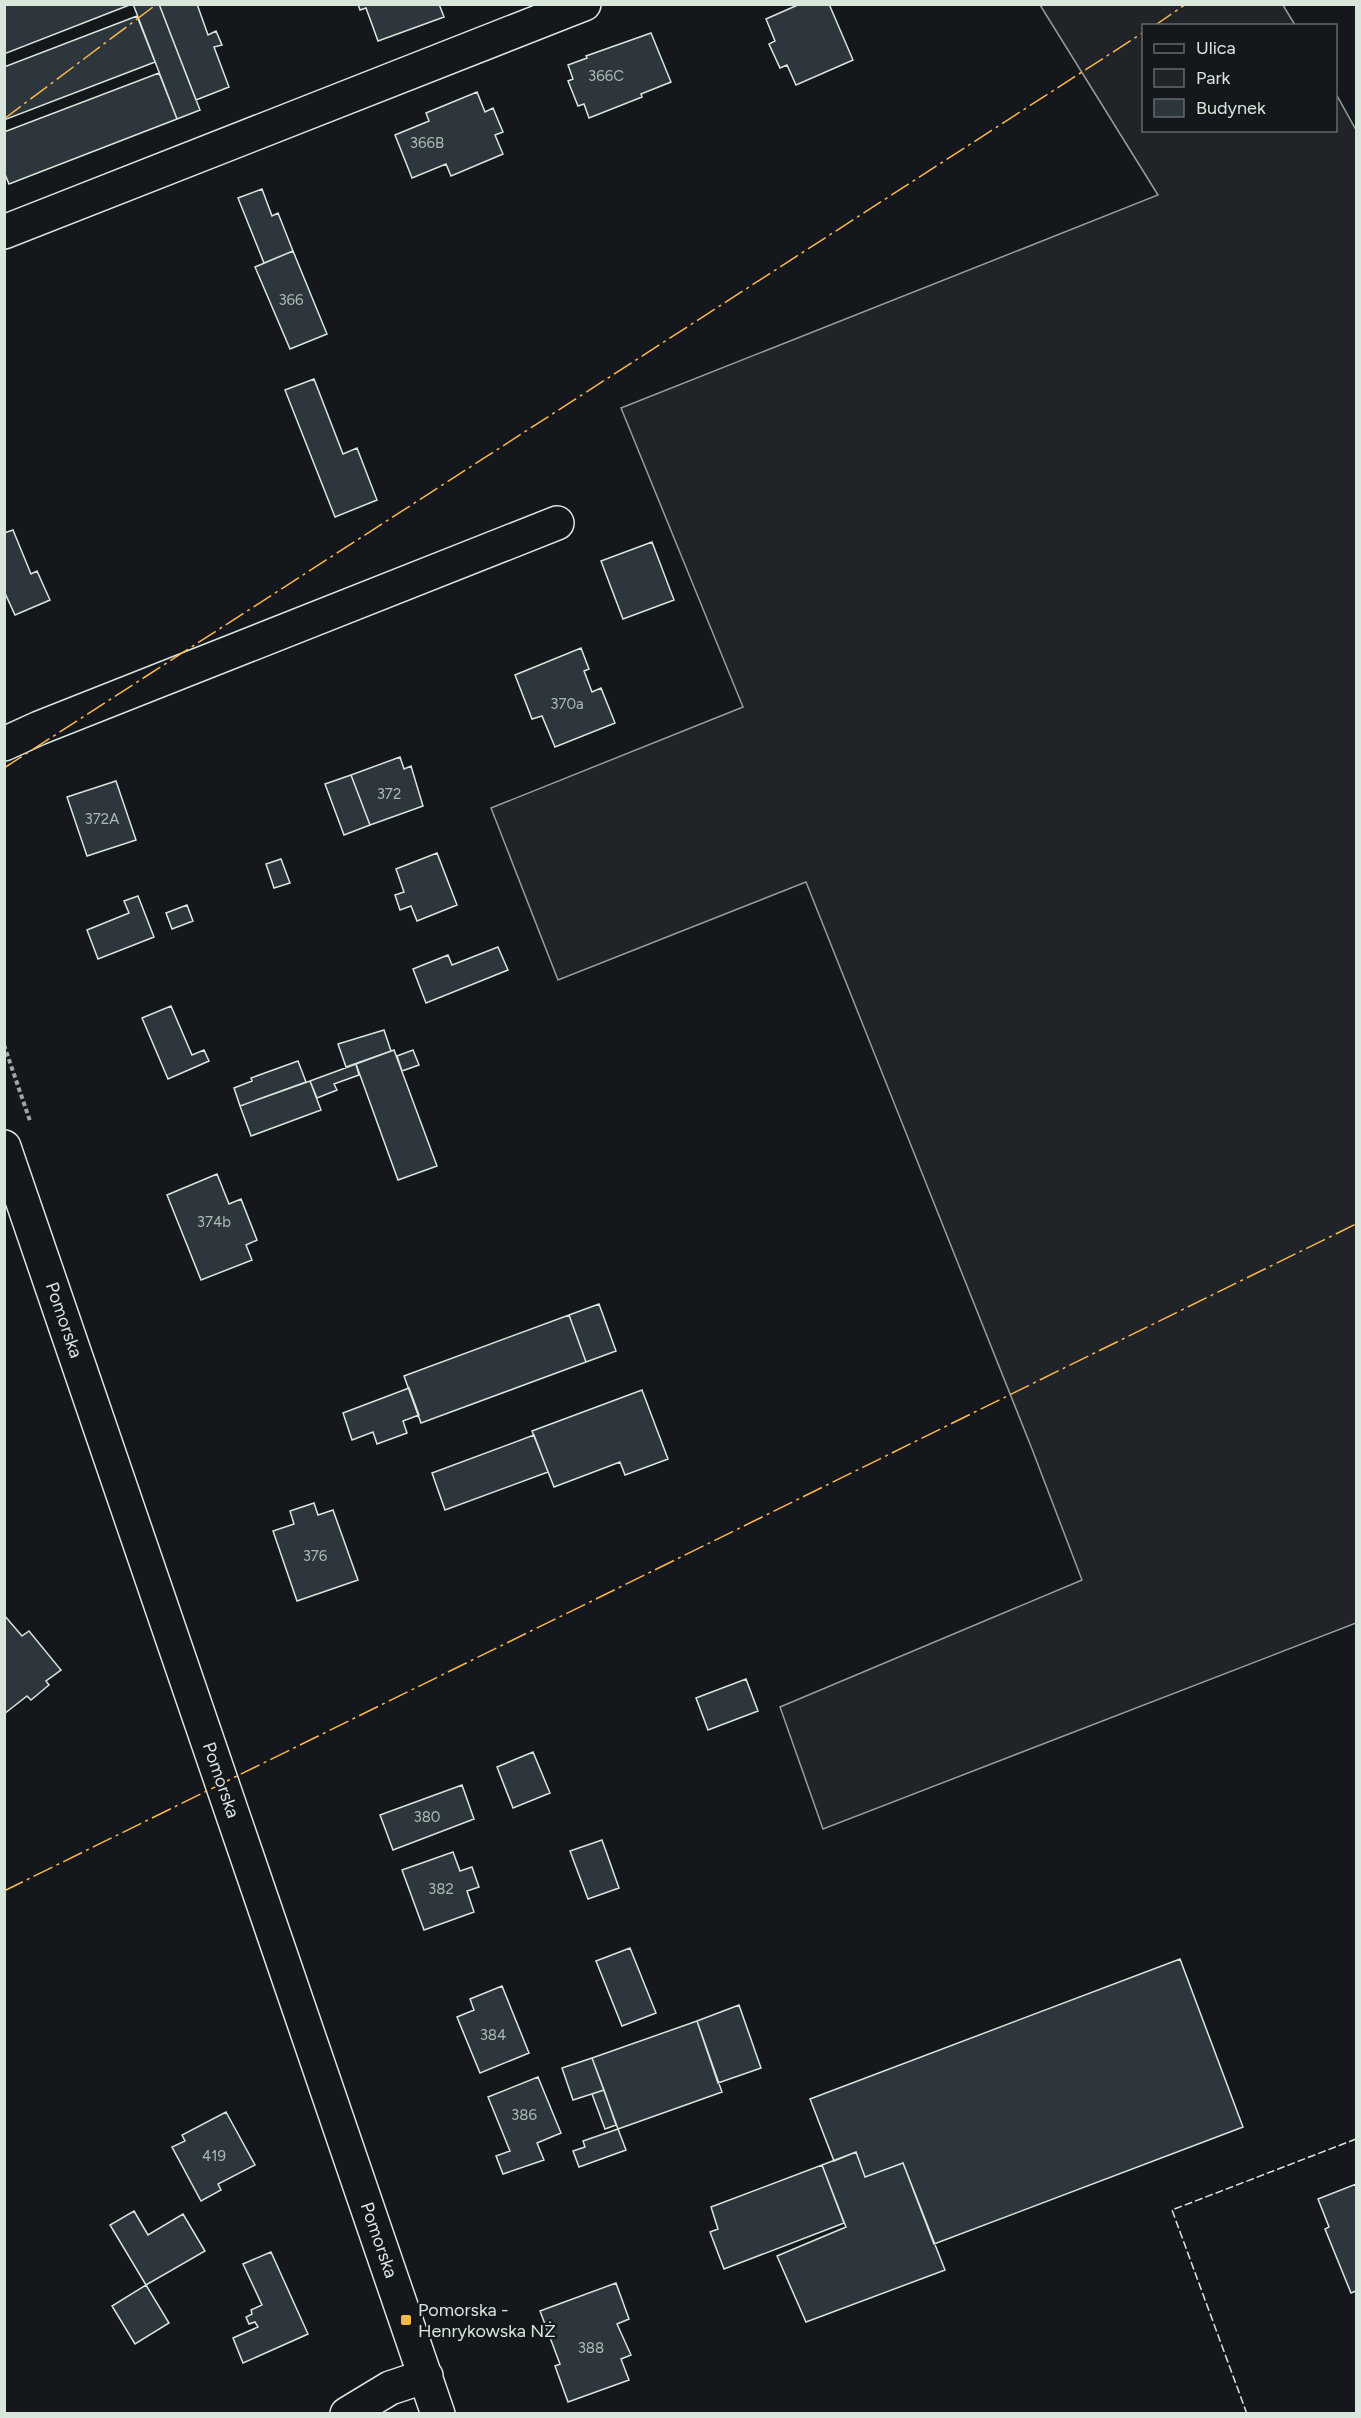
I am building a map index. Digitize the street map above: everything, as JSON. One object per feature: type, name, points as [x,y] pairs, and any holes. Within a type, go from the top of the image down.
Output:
[{"type":"street","points":[[4,232],[584,4]]},
{"type":"street","points":[[4,744],[49,723],[557,523]]},
{"type":"street","name":"Pomorska","points":[[4,1147],[438,2414]]},
{"type":"street","points":[[347,2414],[381,2392],[426,2376]]},
{"type":"green space","points":[[1040,5],[1283,5],[1294,24],[1142,24],[1142,132],[1337,132],[1337,96],[1356,130],[1356,1623],[823,1829],[780,1707],[1082,1580],[806,882],[558,980],[491,808],[743,707],[621,408],[1158,195]]},
{"type":"building","points":[[4,4],[132,4],[4,54]]},
{"type":"building","points":[[133,4],[159,4],[200,110],[177,119]]},
{"type":"building","points":[[159,4],[197,4],[208,35],[216,31],[222,45],[214,47],[229,87],[196,100]]},
{"type":"building","points":[[358,4],[439,4],[444,17],[378,41],[366,8],[360,10]]},
{"type":"building","points":[[800,4],[829,4],[853,60],[796,85],[787,65],[780,68],[769,44],[775,41],[766,19]]},
{"type":"building","points":[[137,16],[155,62],[4,120],[4,67]]},
{"type":"building","points":[[651,33],[671,82],[641,94],[642,97],[589,118],[584,104],[578,106],[568,81],[573,79],[568,65],[587,58],[586,56]]},
{"type":"building","points":[[159,73],[177,119],[9,184],[4,172],[4,132]]},
{"type":"building","points":[[477,92],[485,112],[493,108],[503,132],[495,135],[503,154],[451,176],[446,164],[412,178],[395,135],[429,121],[426,113]]},
{"type":"building","points":[[262,189],[272,216],[278,213],[293,251],[264,263],[238,198]]},
{"type":"building","points":[[293,251],[327,334],[290,349],[255,267]]},
{"type":"building","points":[[314,379],[343,454],[357,448],[377,500],[335,517],[285,390]]},
{"type":"building","points":[[13,530],[31,574],[37,571],[50,600],[15,615],[4,591],[4,533]]},
{"type":"building","points":[[652,542],[674,600],[623,619],[601,561]]},
{"type":"building","points":[[581,648],[589,669],[584,671],[592,692],[601,688],[615,723],[555,747],[542,716],[532,719],[515,675]]},
{"type":"building","points":[[400,757],[404,769],[411,766],[423,806],[370,825],[351,775]]},
{"type":"building","points":[[351,775],[370,825],[344,835],[325,784]]},
{"type":"building","points":[[116,781],[136,840],[87,856],[67,797]]},
{"type":"building","points":[[437,853],[457,905],[417,921],[411,906],[400,910],[395,895],[404,892],[396,869]]},
{"type":"building","points":[[281,859],[290,883],[274,888],[266,864]]},
{"type":"building","points":[[138,896],[154,937],[98,959],[87,930],[129,913],[124,901]]},
{"type":"building","points":[[187,905],[193,921],[172,929],[166,913]]},
{"type":"building","points":[[498,947],[508,970],[426,1003],[413,969],[448,955],[452,965]]},
{"type":"building","points":[[171,1006],[192,1055],[204,1050],[209,1061],[168,1079],[142,1018]]},
{"type":"building","points":[[384,1030],[391,1051],[346,1067],[338,1044]]},
{"type":"building","points":[[394,1050],[437,1166],[398,1180],[356,1064]]},
{"type":"building","points":[[413,1050],[419,1065],[402,1071],[397,1056]]},
{"type":"building","points":[[298,1061],[306,1082],[240,1106],[234,1088],[252,1081],[251,1078]]},
{"type":"building","points":[[356,1064],[359,1075],[334,1084],[337,1090],[317,1098],[310,1081]]},
{"type":"building","points":[[310,1081],[321,1110],[251,1136],[240,1106]]},
{"type":"building","points":[[217,1174],[229,1204],[241,1199],[257,1240],[246,1245],[252,1260],[201,1280],[167,1195]]},
{"type":"building","points":[[599,1304],[616,1351],[586,1362],[569,1315]]},
{"type":"building","points":[[569,1315],[586,1362],[421,1423],[404,1376]]},
{"type":"building","points":[[409,1388],[419,1415],[403,1421],[407,1433],[377,1444],[373,1432],[352,1440],[343,1413]]},
{"type":"building","points":[[642,1390],[668,1459],[625,1475],[620,1462],[554,1487],[532,1431]]},
{"type":"building","points":[[534,1435],[548,1472],[445,1510],[432,1473]]},
{"type":"building","points":[[314,1503],[318,1515],[333,1510],[358,1580],[297,1601],[273,1531],[294,1524],[290,1511]]},
{"type":"building","points":[[4,1615],[22,1636],[29,1631],[61,1670],[46,1681],[49,1685],[31,1700],[27,1696],[4,1714]]},
{"type":"building","points":[[746,1679],[758,1711],[708,1730],[696,1698]]},
{"type":"building","points":[[533,1752],[550,1793],[513,1808],[497,1767]]},
{"type":"building","points":[[462,1785],[474,1819],[393,1850],[380,1815]]},
{"type":"building","points":[[602,1840],[619,1888],[588,1899],[570,1851]]},
{"type":"building","points":[[453,1852],[460,1871],[472,1867],[479,1887],[467,1891],[474,1912],[424,1930],[402,1870]]},
{"type":"building","points":[[630,1948],[656,2013],[622,2026],[596,1961]]},
{"type":"building","points":[[1180,1959],[1243,2127],[934,2244],[903,2163],[865,2177],[856,2152],[834,2161],[810,2099]]},
{"type":"building","points":[[502,1986],[529,2053],[480,2073],[457,2017],[474,2010],[470,1999]]},
{"type":"building","points":[[739,2005],[761,2068],[718,2083],[697,2021]]},
{"type":"building","points":[[697,2021],[722,2092],[618,2129],[592,2058]]},
{"type":"building","points":[[592,2058],[604,2090],[573,2100],[562,2068]]},
{"type":"building","points":[[538,2077],[561,2133],[537,2143],[544,2160],[503,2174],[496,2156],[510,2151],[488,2097]]},
{"type":"building","points":[[604,2090],[616,2125],[605,2129],[592,2094]]},
{"type":"building","points":[[226,2112],[255,2165],[218,2184],[221,2190],[201,2201],[172,2147],[185,2141],[182,2135]]},
{"type":"building","points":[[618,2129],[626,2150],[579,2167],[573,2151],[585,2147],[583,2141]]},
{"type":"building","points":[[856,2152],[865,2177],[903,2163],[945,2270],[806,2322],[777,2256],[846,2227],[822,2165]]},
{"type":"building","points":[[822,2165],[844,2223],[724,2269],[710,2232],[718,2229],[711,2207]]},
{"type":"building","points":[[1356,2184],[1356,2291],[1351,2293],[1325,2229],[1329,2227],[1318,2199]]},
{"type":"building","points":[[134,2211],[148,2235],[183,2214],[205,2251],[146,2285],[110,2225]]},
{"type":"building","points":[[271,2252],[308,2334],[243,2363],[233,2338],[258,2327],[255,2322],[249,2324],[246,2317],[252,2314],[251,2310],[262,2305],[243,2264]]},
{"type":"building","points":[[616,2283],[629,2319],[617,2324],[631,2355],[621,2359],[629,2380],[568,2402],[555,2366],[560,2364],[540,2311]]},
{"type":"building","points":[[146,2285],[169,2323],[135,2344],[112,2306]]},
{"type":"fence","points":[[1247,2414],[1172,2210],[1356,2139]]},
{"type":"power","points":[[4,119],[157,4]]},
{"type":"power","points":[[1157,24],[1186,4]]},
{"type":"power","points":[[4,768],[1142,33]]},
{"type":"power","points":[[4,1891],[1356,1224]]},
{"type":"place","name":"Pomorska - Henrykowska NŻ","points":[[406,2320]]}]
